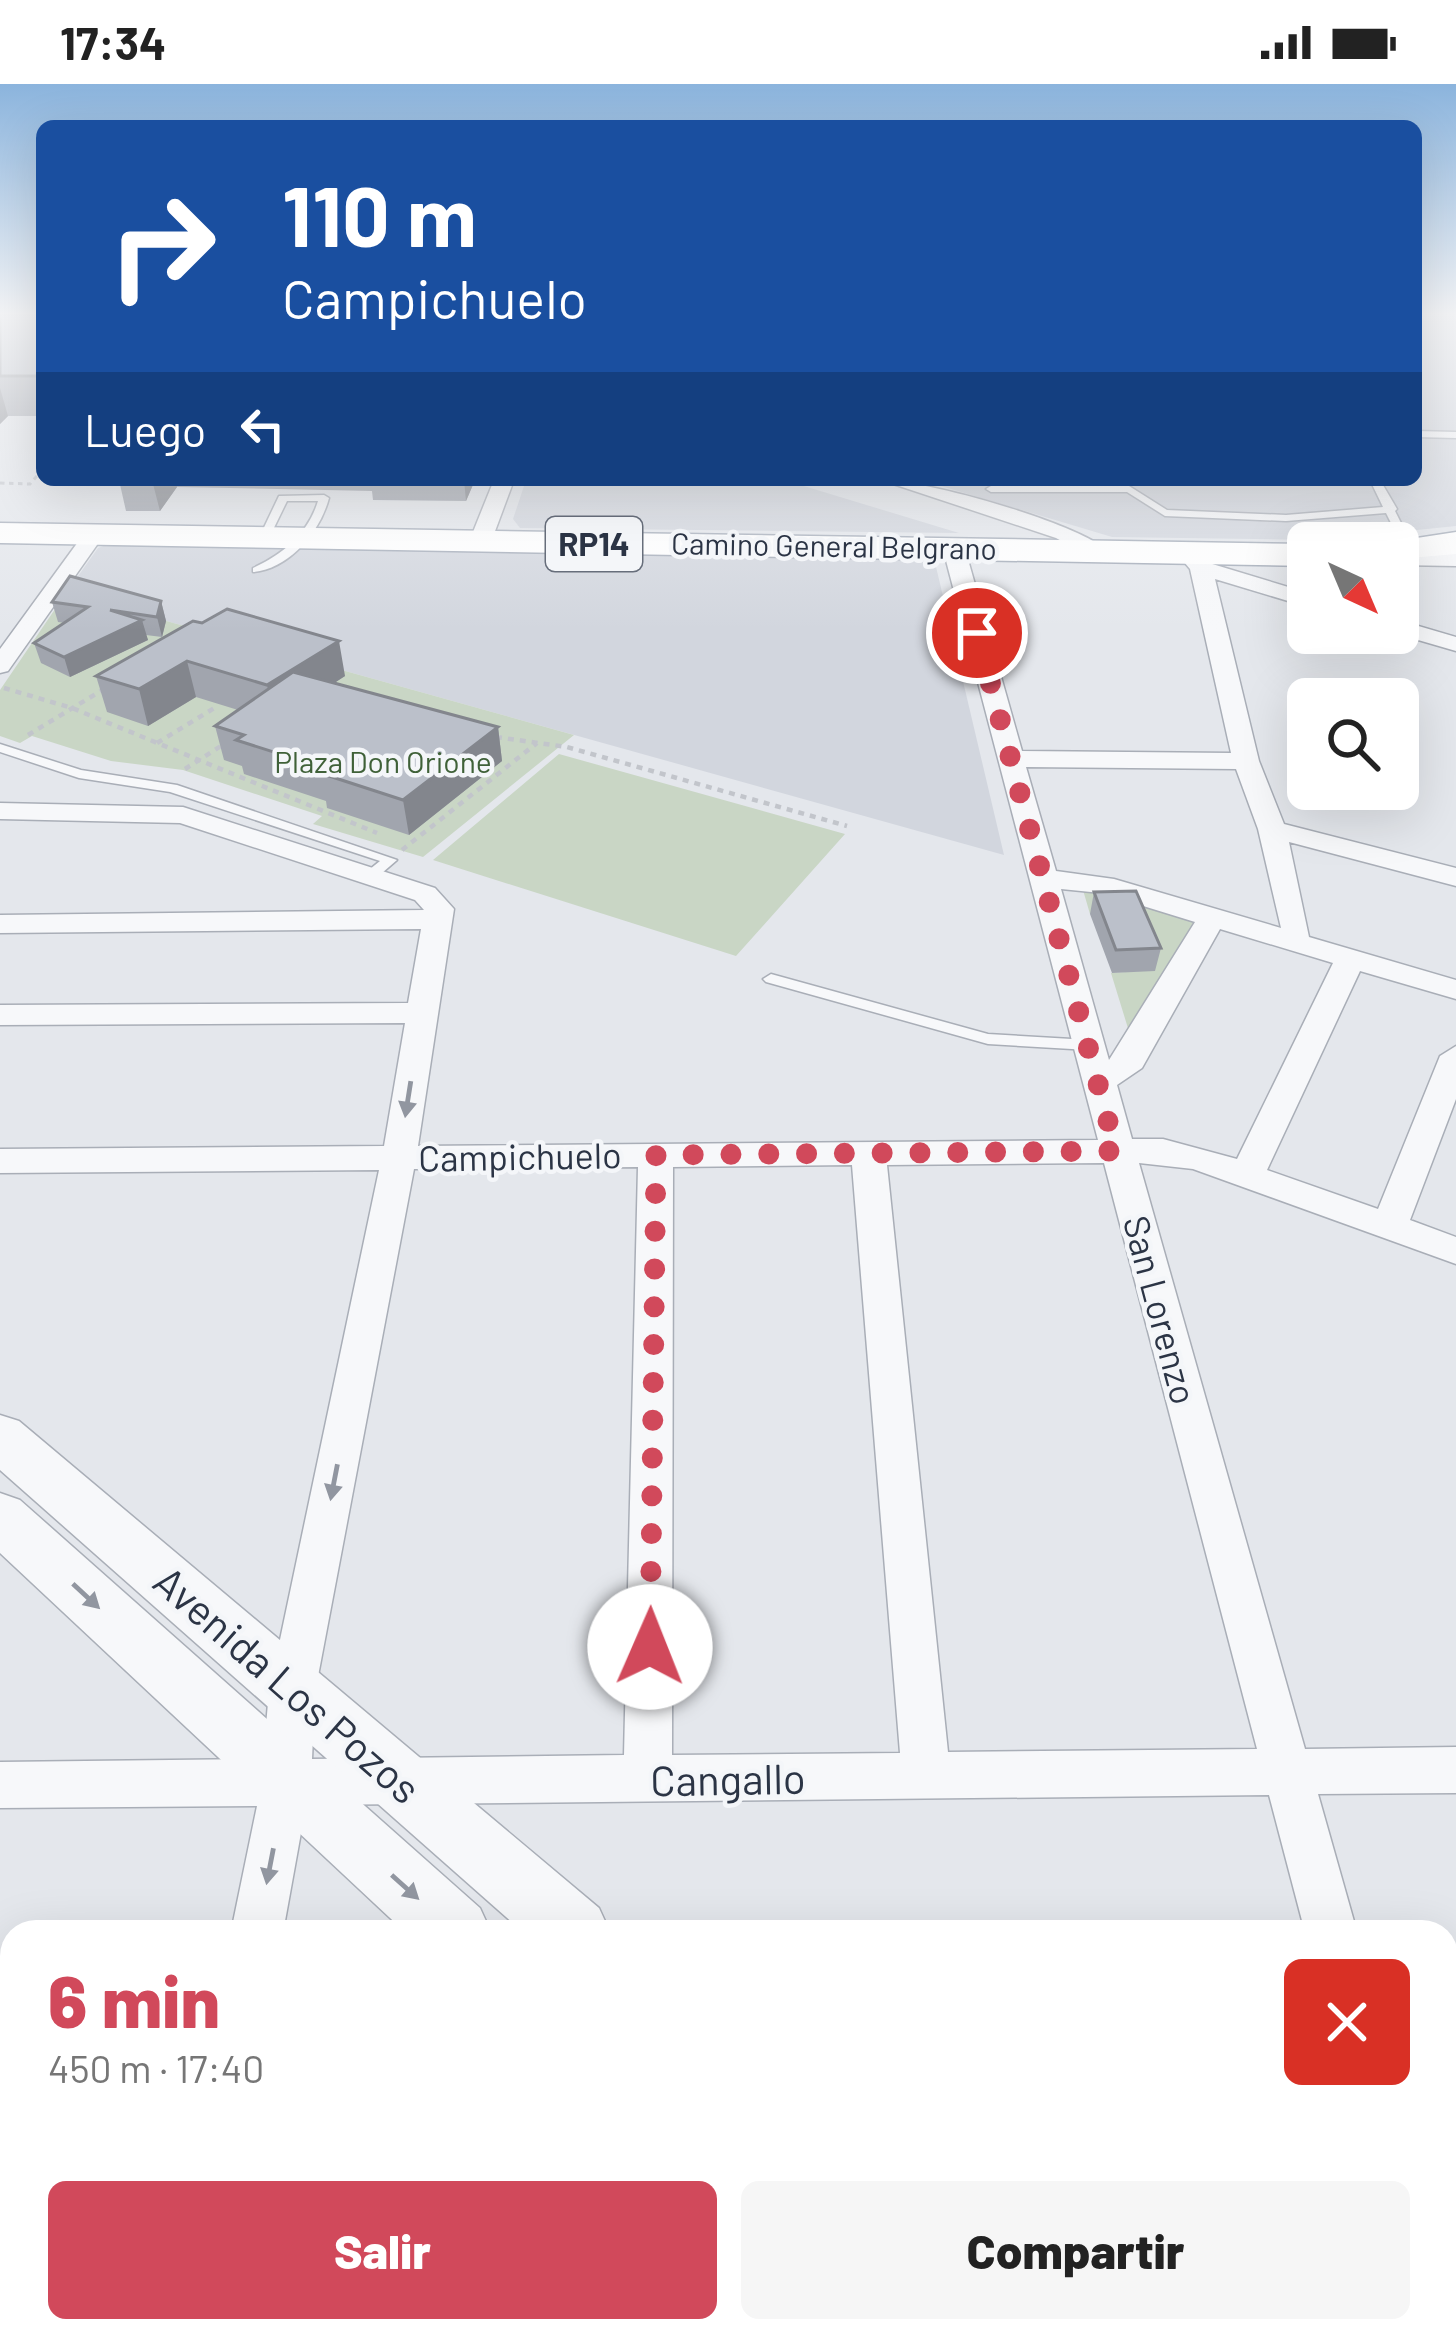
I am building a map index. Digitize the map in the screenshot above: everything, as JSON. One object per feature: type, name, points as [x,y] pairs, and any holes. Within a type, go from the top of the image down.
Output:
[{"type":"main road","name":"Camino General Belgrano","points":[[0,533],[274,549],[480,542],[1097,551],[1194,561],[1287,556]]},
{"type":"main road","points":[[1419,548],[1456,543]]},
{"type":"street","points":[[480,542],[502,486]]},
{"type":"street","points":[[910,486],[1064,534],[1097,551]]},
{"type":"street","points":[[0,666],[93,535]]},
{"type":"street","name":"San Lorenzo","points":[[954,549],[1327,1920]]},
{"type":"street","points":[[1419,552],[1456,556]]},
{"type":"street","points":[[1194,561],[1287,594]]},
{"type":"street","points":[[1194,561],[1215,617],[1246,761],[1272,829],[1296,925],[1294,941]]},
{"type":"street","points":[[1215,617],[1246,581]]},
{"type":"street","points":[[1419,633],[1456,644]]},
{"type":"street","points":[[1012,759],[1246,761]]},
{"type":"street","points":[[0,811],[168,812],[380,868],[437,910]]},
{"type":"street","points":[[1272,829],[1456,877]]},
{"type":"street","points":[[1043,878],[1104,885],[1456,990]]},
{"type":"street","points":[[0,924],[437,910]]},
{"type":"street","points":[[259,1920],[286,1781],[292,1692],[398,1158],[437,910]]},
{"type":"street","points":[[1099,1082],[1130,1060],[1213,916]]},
{"type":"street","points":[[1246,1177],[1351,958]]},
{"type":"street","points":[[0,1015],[422,1013]]},
{"type":"street","points":[[1389,1227],[1456,1056]]},
{"type":"street","name":"Campichuelo","points":[[0,1162],[1181,1153],[1456,1251]]},
{"type":"street","points":[[868,1154],[926,1777]]},
{"type":"street","points":[[648,1781],[656,1155]]},
{"type":"street","name":"Avenida Los Pozos","points":[[0,1437],[561,1920]]},
{"type":"street","name":"Avenida Los Pozos","points":[[0,1517],[442,1920]]},
{"type":"street","name":"Cangallo","points":[[0,1785],[286,1781],[404,1785],[1456,1770]]},
{"type":"lane","points":[[1422,434],[1456,435]]},
{"type":"lane","points":[[1379,486],[1395,522]]},
{"type":"lane","points":[[991,489],[1129,489],[1165,513],[1286,518],[1392,509]]},
{"type":"lane","points":[[324,497],[311,530],[274,549],[283,498],[324,497]]},
{"type":"lane","points":[[2,748],[79,774],[151,784],[380,868]]},
{"type":"lane","points":[[771,979],[988,1039],[1089,1045]]},
{"type":"path","points":[[0,483],[30,484],[36,477]]},
{"type":"path","points":[[2,748],[112,684]]},
{"type":"path","points":[[0,687],[72,708],[409,845]]},
{"type":"path","points":[[157,743],[216,707]]},
{"type":"path","points":[[492,737],[537,743],[847,826]]},
{"type":"path","points":[[151,784],[202,761],[235,739]]},
{"type":"path","points":[[380,868],[537,743]]},
{"type":"path","points":[[305,803],[322,794]]},
{"type":"shaded area","points":[[1422,419],[1456,419],[1456,526],[1419,530],[1419,522],[1287,522],[1287,540],[1112,537],[941,486],[1422,486]]},
{"type":"shaded area","points":[[524,486],[804,486],[959,533],[520,528],[513,519]]},
{"type":"shaded area","points":[[111,543],[933,554],[1004,855],[66,593],[98,548]]},
{"type":"green space","name":"Plaza Don Orione","points":[[66,593],[574,735],[423,857],[313,824],[322,816],[183,770],[111,761],[32,736],[20,743],[0,736],[0,690]]},
{"type":"green space","points":[[559,754],[845,834],[736,956],[433,860]]},
{"type":"green space","points":[[1083,890],[1102,890],[1201,919],[1131,1038],[1111,973],[1155,970],[1132,913],[1090,914]]},
{"type":"building","points":[[70,576],[161,601],[157,617],[110,610],[142,620],[64,657],[34,643],[88,607],[52,602]]},
{"type":"building","points":[[227,609],[339,641],[267,685],[187,661],[139,689],[96,676],[193,621],[202,623]]},
{"type":"building","points":[[293,672],[498,727],[403,800],[236,740],[244,735],[215,726]]},
{"type":"building","points":[[1136,891],[1161,948],[1116,950],[1094,892]]},
{"type":"route","points":[[650,1647],[656,1155],[1116,1151],[977,633]]}]
